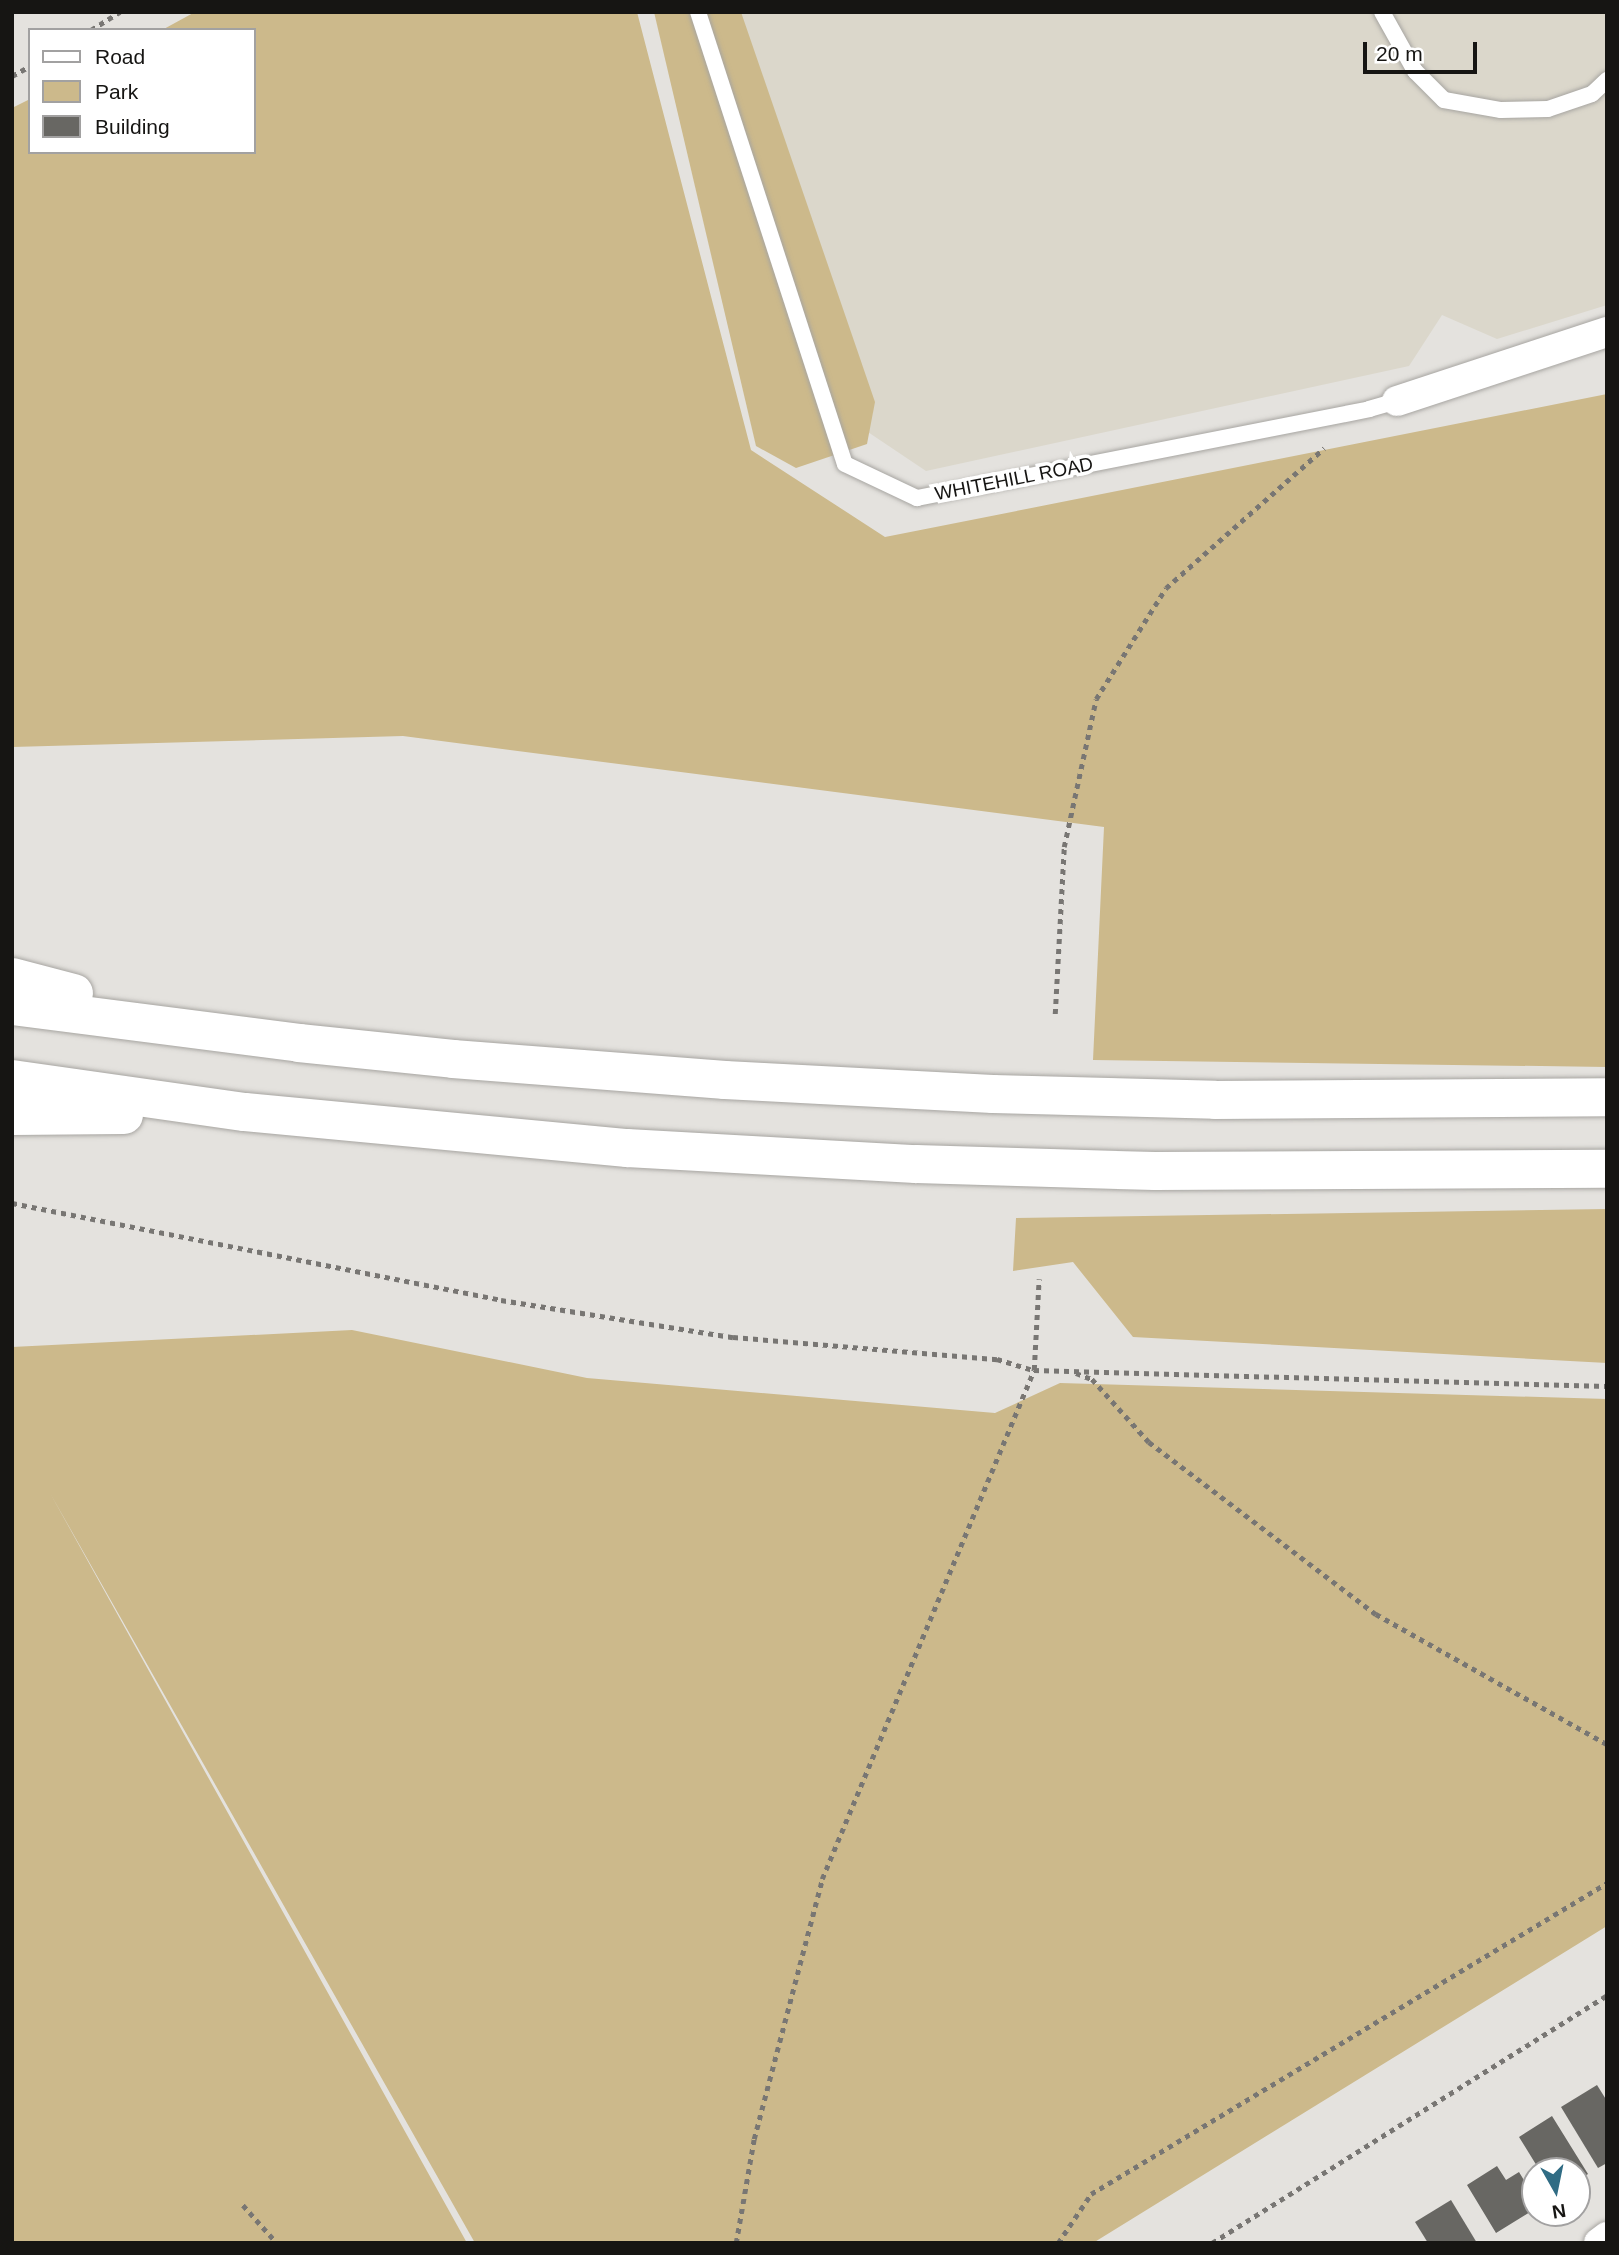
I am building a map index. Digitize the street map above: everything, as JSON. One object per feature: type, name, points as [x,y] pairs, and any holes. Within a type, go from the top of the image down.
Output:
[{"type":"main road","points":[[12,977],[239,1036]]},
{"type":"main road","points":[[12,1006],[239,1036],[562,1068],[993,1094],[1215,1100],[1607,1097]]},
{"type":"main road","points":[[12,1079],[245,1112],[627,1148],[916,1164],[1155,1171],[1607,1169]]},
{"type":"main road","points":[[12,1116],[245,1112]]},
{"type":"street","name":"WHITEHILL ROAD","points":[[1383,405],[1607,332]]},
{"type":"street","points":[[1599,2243],[1607,2238]]},
{"type":"lane","name":"WHITEHILL ROAD","points":[[698,12],[845,464],[917,498],[1383,405]]},
{"type":"lane","points":[[1382,12],[1415,71],[1444,100],[1501,110],[1548,109],[1592,94],[1607,80]]},
{"type":"path","points":[[94,28],[120,12]]},
{"type":"path","points":[[12,76],[28,66]]},
{"type":"path","points":[[1055,1014],[1064,847],[1096,699],[1167,588],[1383,405]]},
{"type":"path","points":[[12,1203],[514,1302],[733,1337],[997,1359],[1034,1370],[1607,1386]]},
{"type":"path","points":[[736,2243],[754,2139],[822,1879],[1034,1370],[1039,1279]]},
{"type":"path","points":[[1072,1371],[1092,1379],[1149,1442],[1376,1614],[1607,1744]]},
{"type":"path","points":[[1058,2243],[1091,2194],[1607,1883]]},
{"type":"path","points":[[1212,2243],[1607,1995]]},
{"type":"path","points":[[243,2206],[277,2243]]},
{"type":"shaded area","points":[[728,12],[1607,12],[1607,305],[1497,339],[1442,315],[1409,366],[926,471],[853,422]]},
{"type":"green space","points":[[195,12],[637,12],[751,450],[885,537],[1607,394],[1607,1067],[1093,1060],[1104,827],[403,736],[12,747],[12,108],[28,100],[28,154],[256,154],[256,28],[166,28]]},
{"type":"green space","points":[[654,12],[741,12],[875,402],[867,444],[796,468],[756,446]]},
{"type":"green space","points":[[1607,1209],[1607,1363],[1133,1337],[1073,1262],[1013,1271],[1016,1218]]},
{"type":"green space","points":[[352,1330],[587,1378],[995,1413],[1060,1383],[1607,1399],[1607,1926],[1093,2243],[475,2243],[50,1493],[467,2243],[12,2243],[12,1347]]},
{"type":"building","points":[[1597,2085],[1607,2101],[1607,2163],[1598,2168],[1561,2107]]},
{"type":"building","points":[[1552,2116],[1577,2157],[1531,2157],[1519,2137]]},
{"type":"building","points":[[1497,2166],[1506,2180],[1519,2172],[1521,2218],[1496,2233],[1467,2185]]},
{"type":"building","points":[[1451,2200],[1477,2243],[1428,2243],[1415,2222]]}]
